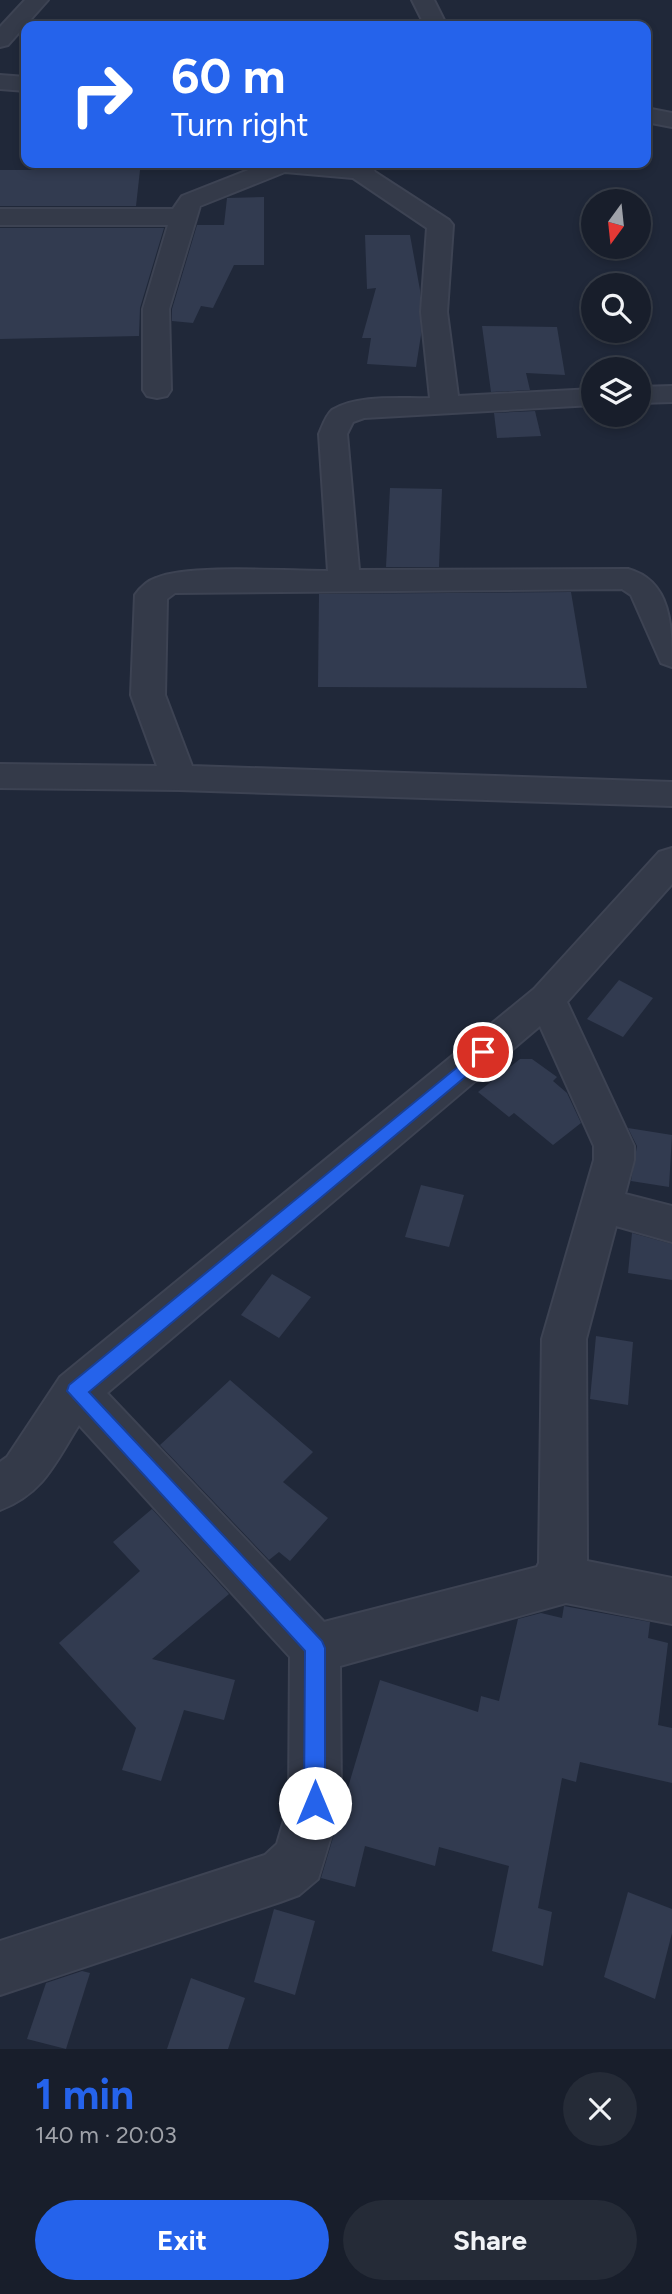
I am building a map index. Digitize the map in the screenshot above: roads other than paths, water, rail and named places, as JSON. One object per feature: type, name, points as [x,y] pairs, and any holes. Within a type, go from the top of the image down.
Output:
[{"type":"street","points":[[6,0],[35,2]]},
{"type":"street","points":[[423,0],[434,21]]},
{"type":"street","points":[[4,30],[35,2]]},
{"type":"street","points":[[0,82],[21,83]]},
{"type":"street","points":[[651,116],[672,120]]},
{"type":"street","points":[[157,390],[156,309],[187,205],[196,198],[274,168]]},
{"type":"street","points":[[361,168],[440,225],[434,312],[445,405]]},
{"type":"street","points":[[0,218],[183,217]]},
{"type":"street","points":[[651,395],[672,394]]},
{"type":"street","points":[[344,581],[332,434],[335,424],[349,412],[581,398]]},
{"type":"street","points":[[179,778],[148,695],[151,595],[166,585],[187,581],[634,581],[644,589],[672,656]]},
{"type":"street","points":[[0,776],[179,778],[672,794]]},
{"type":"street","points":[[0,1489],[23,1472],[76,1391],[547,999],[672,861]]},
{"type":"street","points":[[315,1648],[552,1586],[559,1579],[563,1567],[564,1339],[614,1160],[614,1146],[547,999]]},
{"type":"street","points":[[602,1205],[672,1224]]},
{"type":"street","points":[[0,1968],[280,1876],[299,1860],[315,1803],[315,1648],[76,1391]]},
{"type":"street","points":[[559,1579],[672,1601]]}]
